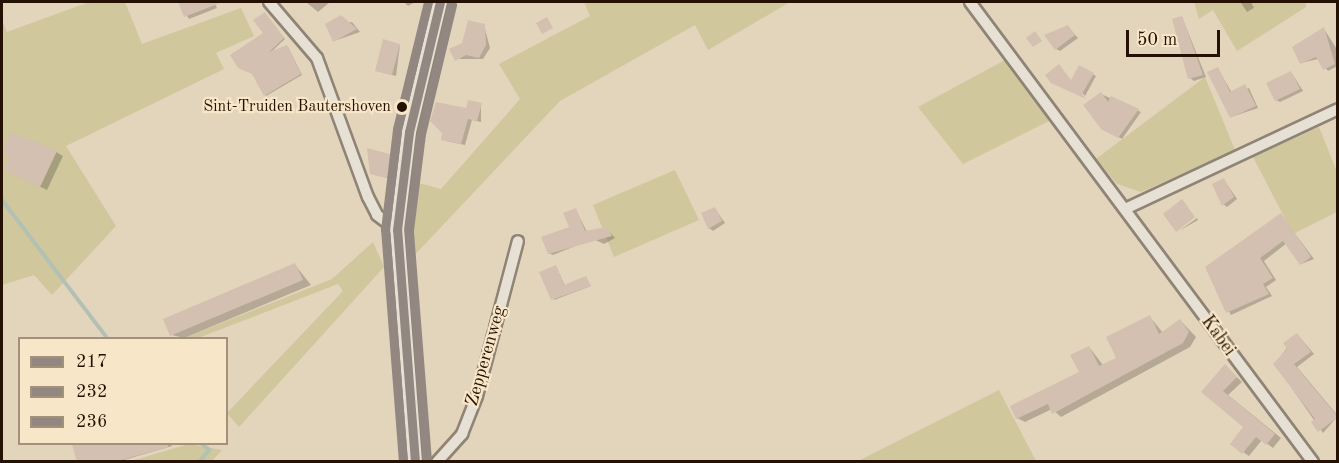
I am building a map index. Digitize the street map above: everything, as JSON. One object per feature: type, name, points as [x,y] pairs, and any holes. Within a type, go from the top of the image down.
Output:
[{"type":"street","points":[[269,2],[317,58],[368,197],[377,215],[397,230]]},
{"type":"street","points":[[415,462],[397,230],[409,132],[440,2]]},
{"type":"street","name":"Kabei","points":[[970,2],[1313,462]]},
{"type":"street","points":[[1125,208],[1338,109]]},
{"type":"street","name":"Zepperenweg","points":[[437,462],[462,434],[477,396],[518,241]]},
{"type":"shaded area","points":[[89,2],[125,2],[142,44],[241,8],[254,36],[216,53],[224,69],[66,146],[116,226],[52,295],[34,275],[2,285],[2,20],[7,32]]},
{"type":"shaded area","points":[[584,2],[790,2],[708,50],[695,25],[560,101],[410,260],[415,182],[441,189],[520,99],[499,64],[590,16]]},
{"type":"shaded area","points":[[1194,2],[1306,2],[1306,7],[1237,51],[1213,10],[1199,19]]},
{"type":"shaded area","points":[[1007,59],[1051,120],[963,164],[918,107]]},
{"type":"shaded area","points":[[1205,77],[1235,150],[1141,192],[1117,184],[1096,159]]},
{"type":"shaded area","points":[[1319,127],[1337,172],[1337,212],[1293,234],[1253,157]]},
{"type":"shaded area","points":[[675,170],[699,220],[614,257],[593,205]]},
{"type":"shaded area","points":[[373,242],[384,267],[239,427],[228,412],[343,291],[338,284],[201,337],[187,337],[332,279]]},
{"type":"shaded area","points":[[999,390],[1036,461],[858,461]]},
{"type":"shaded area","points":[[186,445],[222,450],[212,461],[131,461]]},
{"type":"building","points":[[178,2],[223,2],[184,17]]},
{"type":"building","points":[[265,12],[284,38],[269,52],[287,45],[301,74],[264,96],[252,74],[238,68],[230,55],[263,33],[253,20]]},
{"type":"building","points":[[341,15],[357,29],[333,42],[325,24]]},
{"type":"building","points":[[1182,16],[1203,75],[1188,79],[1172,19]]},
{"type":"building","points":[[547,17],[553,28],[542,34],[536,23]]},
{"type":"building","points":[[468,20],[485,24],[486,45],[479,58],[466,55],[455,61],[449,49],[462,43]]},
{"type":"building","points":[[1068,25],[1075,35],[1055,50],[1044,35]]},
{"type":"building","points":[[1324,27],[1335,64],[1323,70],[1316,57],[1300,64],[1292,47]]},
{"type":"building","points":[[1035,31],[1042,41],[1033,47],[1026,38]]},
{"type":"building","points":[[383,39],[400,44],[392,75],[375,71]]},
{"type":"building","points":[[1059,64],[1071,80],[1079,65],[1094,73],[1082,94],[1086,99],[1051,83],[1045,75]]},
{"type":"building","points":[[1218,67],[1230,92],[1245,84],[1256,106],[1230,118],[1207,72]]},
{"type":"building","points":[[1291,71],[1300,89],[1275,101],[1266,83]]},
{"type":"building","points":[[1101,92],[1108,102],[1111,96],[1139,109],[1118,138],[1101,129],[1083,105]]},
{"type":"building","points":[[468,100],[482,103],[477,121],[468,119],[461,144],[441,140],[442,133],[430,121],[436,102],[466,108]]},
{"type":"building","points":[[11,132],[57,151],[40,187],[4,170],[10,159],[3,150]]},
{"type":"building","points":[[367,148],[393,155],[387,178],[370,174]]},
{"type":"building","points":[[1224,178],[1234,197],[1222,206],[1212,184]]},
{"type":"building","points":[[1182,199],[1195,217],[1176,232],[1163,214]]},
{"type":"building","points":[[715,207],[722,221],[708,229],[701,213]]},
{"type":"building","points":[[576,208],[585,231],[607,227],[612,236],[548,254],[541,237],[569,227],[563,213]]},
{"type":"building","points":[[1281,213],[1311,257],[1300,265],[1283,241],[1260,258],[1273,278],[1263,284],[1269,294],[1226,313],[1205,267]]},
{"type":"building","points":[[295,263],[303,280],[170,336],[163,319]]},
{"type":"building","points":[[556,265],[564,285],[586,276],[591,286],[551,300],[539,272]]},
{"type":"building","points":[[1150,315],[1159,334],[1180,319],[1189,332],[1183,343],[1052,414],[1048,404],[1016,419],[1010,406],[1079,372],[1070,355],[1089,346],[1099,366],[1116,358],[1106,337]]},
{"type":"building","points":[[1297,333],[1311,352],[1294,364],[1338,417],[1318,432],[1311,422],[1315,419],[1273,364],[1287,349],[1283,343]]},
{"type":"building","points":[[1225,364],[1237,377],[1223,391],[1275,434],[1266,445],[1256,437],[1242,454],[1230,444],[1243,427],[1201,392]]},
{"type":"building","points":[[72,445],[168,445],[168,447],[114,462],[77,462]]},
{"type":"waterway","points":[[2,200],[106,337]]},
{"type":"waterway","points":[[199,462],[209,450],[203,445]]},
{"type":"transit line","name":"236","points":[[403,462],[385,230],[397,129],[428,2]]},
{"type":"transit line","name":"217","points":[[415,462],[397,230],[409,132],[440,2]]},
{"type":"transit line","name":"232","points":[[427,461],[409,230],[421,134],[452,5]]},
{"type":"place","name":"Sint-Truiden Bautershoven","points":[[402,107]]}]
